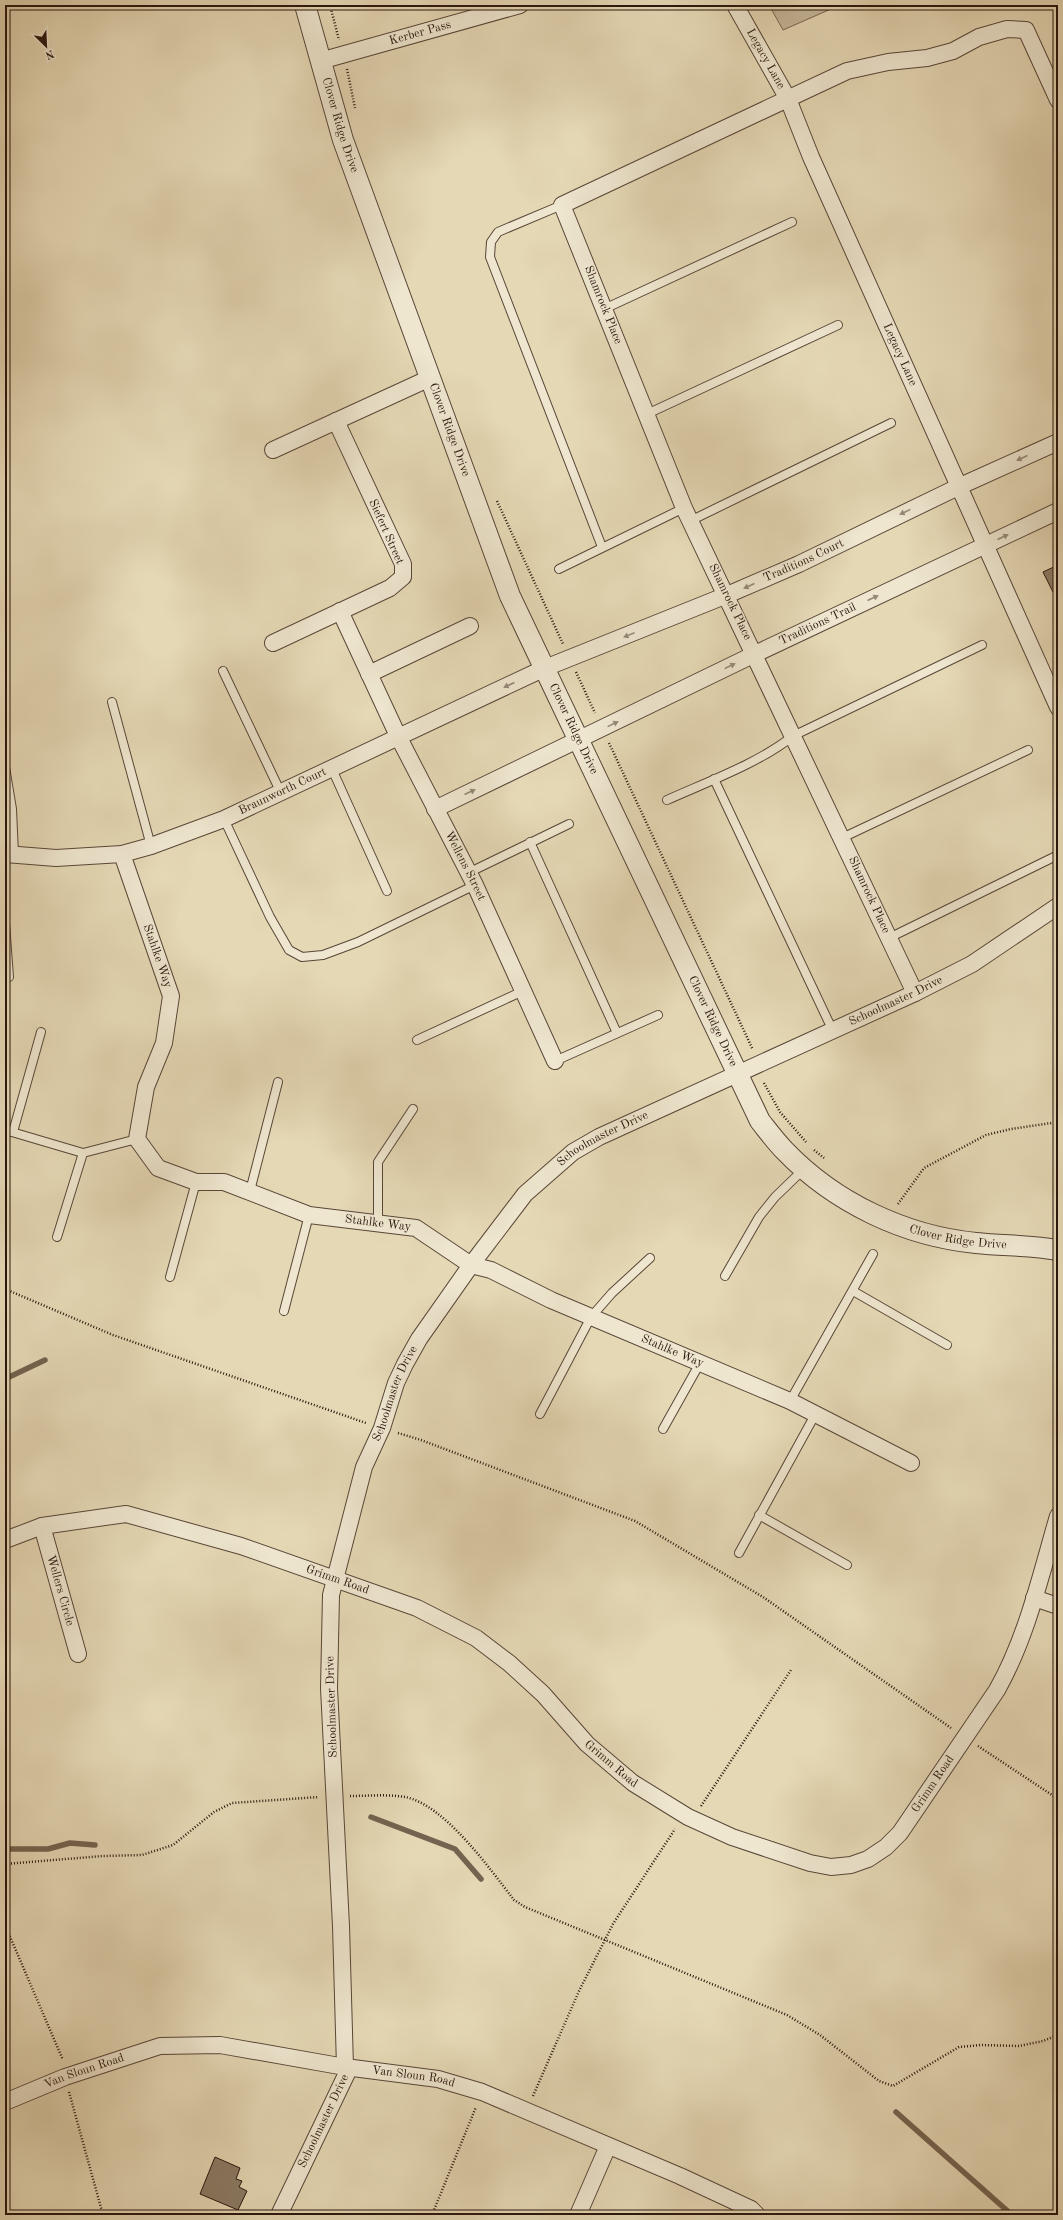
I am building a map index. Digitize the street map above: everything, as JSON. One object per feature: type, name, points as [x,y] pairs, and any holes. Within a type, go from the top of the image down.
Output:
[{"type":"street","name":"Clover Ridge Drive","points":[[306,5],[320,61],[343,140],[510,596],[736,1074],[760,1121],[785,1152],[831,1190],[860,1208],[896,1224],[936,1237],[969,1242],[1058,1250]]},
{"type":"street","name":"Kerber Pass","points":[[320,61],[520,5]]},
{"type":"street","name":"Legacy Lane","points":[[735,5],[788,99],[811,157],[1058,707]]},
{"type":"street","points":[[562,204],[847,71],[888,62],[927,58],[953,50],[979,37],[1006,29],[1026,30],[1058,100]]},
{"type":"street","name":"Shamrock Place","points":[[562,204],[687,515],[727,595],[915,993]]},
{"type":"street","points":[[273,450],[430,378]]},
{"type":"street","name":"Siefert Street","points":[[273,643],[390,588],[403,577],[403,564],[336,421]]},
{"type":"street","name":"Traditions Court","points":[[545,668],[727,595],[799,564],[959,486],[1058,442]]},
{"type":"street","name":"Traditions Trail","points":[[578,741],[755,654],[1058,511]]},
{"type":"street","points":[[340,611],[369,674],[470,626]]},
{"type":"street","name":"Braunworth Court","points":[[10,854],[56,858],[122,854],[151,846],[224,819],[281,794],[398,736],[545,668]]},
{"type":"street","name":"Wellens Street","points":[[369,674],[398,736],[472,879],[555,1061]]},
{"type":"street","points":[[435,809],[578,741]]},
{"type":"street","name":"Stahlke Way","points":[[122,854],[171,996],[164,1043],[146,1087],[137,1139],[158,1168],[196,1182],[224,1182],[309,1215],[416,1228],[471,1265],[491,1270],[551,1300],[790,1401],[911,1463]]},
{"type":"street","name":"Schoolmaster Drive","points":[[279,2215],[347,2073],[345,2067],[335,1797],[329,1688],[331,1595],[364,1467],[382,1428],[396,1383],[419,1339],[471,1265],[525,1194],[573,1152],[599,1137],[832,1029],[915,993],[972,964],[1058,906]]},
{"type":"street","name":"Grimm Road","points":[[5,1540],[42,1526],[126,1514],[241,1546],[417,1608],[476,1638],[509,1663],[543,1694],[587,1744],[633,1783],[688,1817],[732,1837],[810,1863],[831,1867],[850,1865],[868,1859],[880,1851],[900,1833],[1009,1669],[1034,1598],[1058,1516]]},
{"type":"street","name":"Wellers Circle","points":[[42,1526],[78,1654]]},
{"type":"street","points":[[1034,1598],[1058,1606]]},
{"type":"street","name":"Van Sloun Road","points":[[5,2102],[65,2077],[160,2046],[220,2045],[345,2067],[438,2079],[482,2092],[527,2109],[608,2146],[680,2176],[751,2209],[758,2215]]},
{"type":"street","points":[[578,2215],[608,2146]]},
{"type":"lane","points":[[562,204],[498,232],[491,242],[490,257],[602,547]]},
{"type":"lane","points":[[604,309],[792,222]]},
{"type":"lane","points":[[647,414],[838,325]]},
{"type":"lane","points":[[558,569],[602,547],[687,515],[891,423]]},
{"type":"lane","points":[[667,800],[714,779],[781,745],[793,736],[982,645]]},
{"type":"lane","points":[[223,671],[281,794]]},
{"type":"lane","points":[[112,702],[151,846]]},
{"type":"lane","points":[[842,838],[1028,750]]},
{"type":"lane","points":[[5,767],[12,809],[10,854]]},
{"type":"lane","points":[[332,769],[387,891]]},
{"type":"lane","points":[[714,779],[832,1029]]},
{"type":"lane","points":[[224,819],[270,917],[289,950],[302,957],[323,955],[358,942],[405,921],[530,842],[568,824]]},
{"type":"lane","points":[[530,842],[617,1033]]},
{"type":"lane","points":[[889,938],[1058,855]]},
{"type":"lane","points":[[5,923],[9,977]]},
{"type":"lane","points":[[417,1040],[523,991]]},
{"type":"lane","points":[[555,1061],[658,1015]]},
{"type":"lane","points":[[13,1132],[41,1032]]},
{"type":"lane","points":[[250,1191],[278,1082]]},
{"type":"lane","points":[[378,1223],[378,1162],[413,1109]]},
{"type":"lane","points":[[5,1130],[83,1154],[137,1139]]},
{"type":"lane","points":[[57,1237],[83,1154]]},
{"type":"lane","points":[[725,1276],[759,1217],[775,1197],[805,1169]]},
{"type":"lane","points":[[170,1277],[196,1182]]},
{"type":"lane","points":[[284,1311],[309,1215]]},
{"type":"lane","points":[[790,1401],[873,1254]]},
{"type":"lane","points":[[540,1414],[591,1317],[612,1293],[650,1258]]},
{"type":"lane","points":[[853,1291],[947,1345]]},
{"type":"lane","points":[[663,1429],[700,1363]]},
{"type":"lane","points":[[739,1552],[816,1413]]},
{"type":"lane","points":[[759,1515],[847,1565]]},
{"type":"path","points":[[330,5],[338,34]]},
{"type":"path","points":[[575,670],[597,717]]},
{"type":"path","points":[[606,736],[755,1053]]},
{"type":"path","points":[[764,1082],[780,1112],[807,1144]]},
{"type":"path","points":[[898,1204],[924,1168],[986,1135],[1011,1128],[1058,1122]]},
{"type":"path","points":[[813,1149],[828,1162]]},
{"type":"path","points":[[891,1201],[904,1206]]},
{"type":"path","points":[[5,1289],[127,1340],[421,1440],[635,1521],[763,1597],[964,1737],[1058,1799]]},
{"type":"path","points":[[527,2109],[579,1991],[613,1924],[675,1828],[700,1807],[791,1670]]},
{"type":"path","points":[[5,1864],[103,1856],[142,1855],[173,1845],[214,1812],[232,1803],[283,1798],[375,1795],[406,1797],[432,1808],[450,1824],[514,1900],[525,1907],[787,2015],[820,2035],[879,2081],[893,2086],[959,2047],[981,2045],[1019,2046],[1043,2041],[1058,2035]]},
{"type":"path","points":[[432,2215],[482,2092]]},
{"type":"shaded area","points":[[769,5],[840,5],[783,30]]},
{"type":"building","points":[[1058,565],[1058,602],[1043,572]]},
{"type":"building","points":[[215,2157],[240,2168],[236,2179],[242,2181],[239,2187],[247,2191],[238,2210],[200,2194]]},
{"type":"waterway","points":[[5,1379],[45,1360]]},
{"type":"waterway","points":[[371,1817],[455,1849],[481,1879]]},
{"type":"waterway","points":[[5,1849],[48,1849],[70,1843],[95,1845]]},
{"type":"waterway","points":[[896,2112],[1012,2215]]}]
